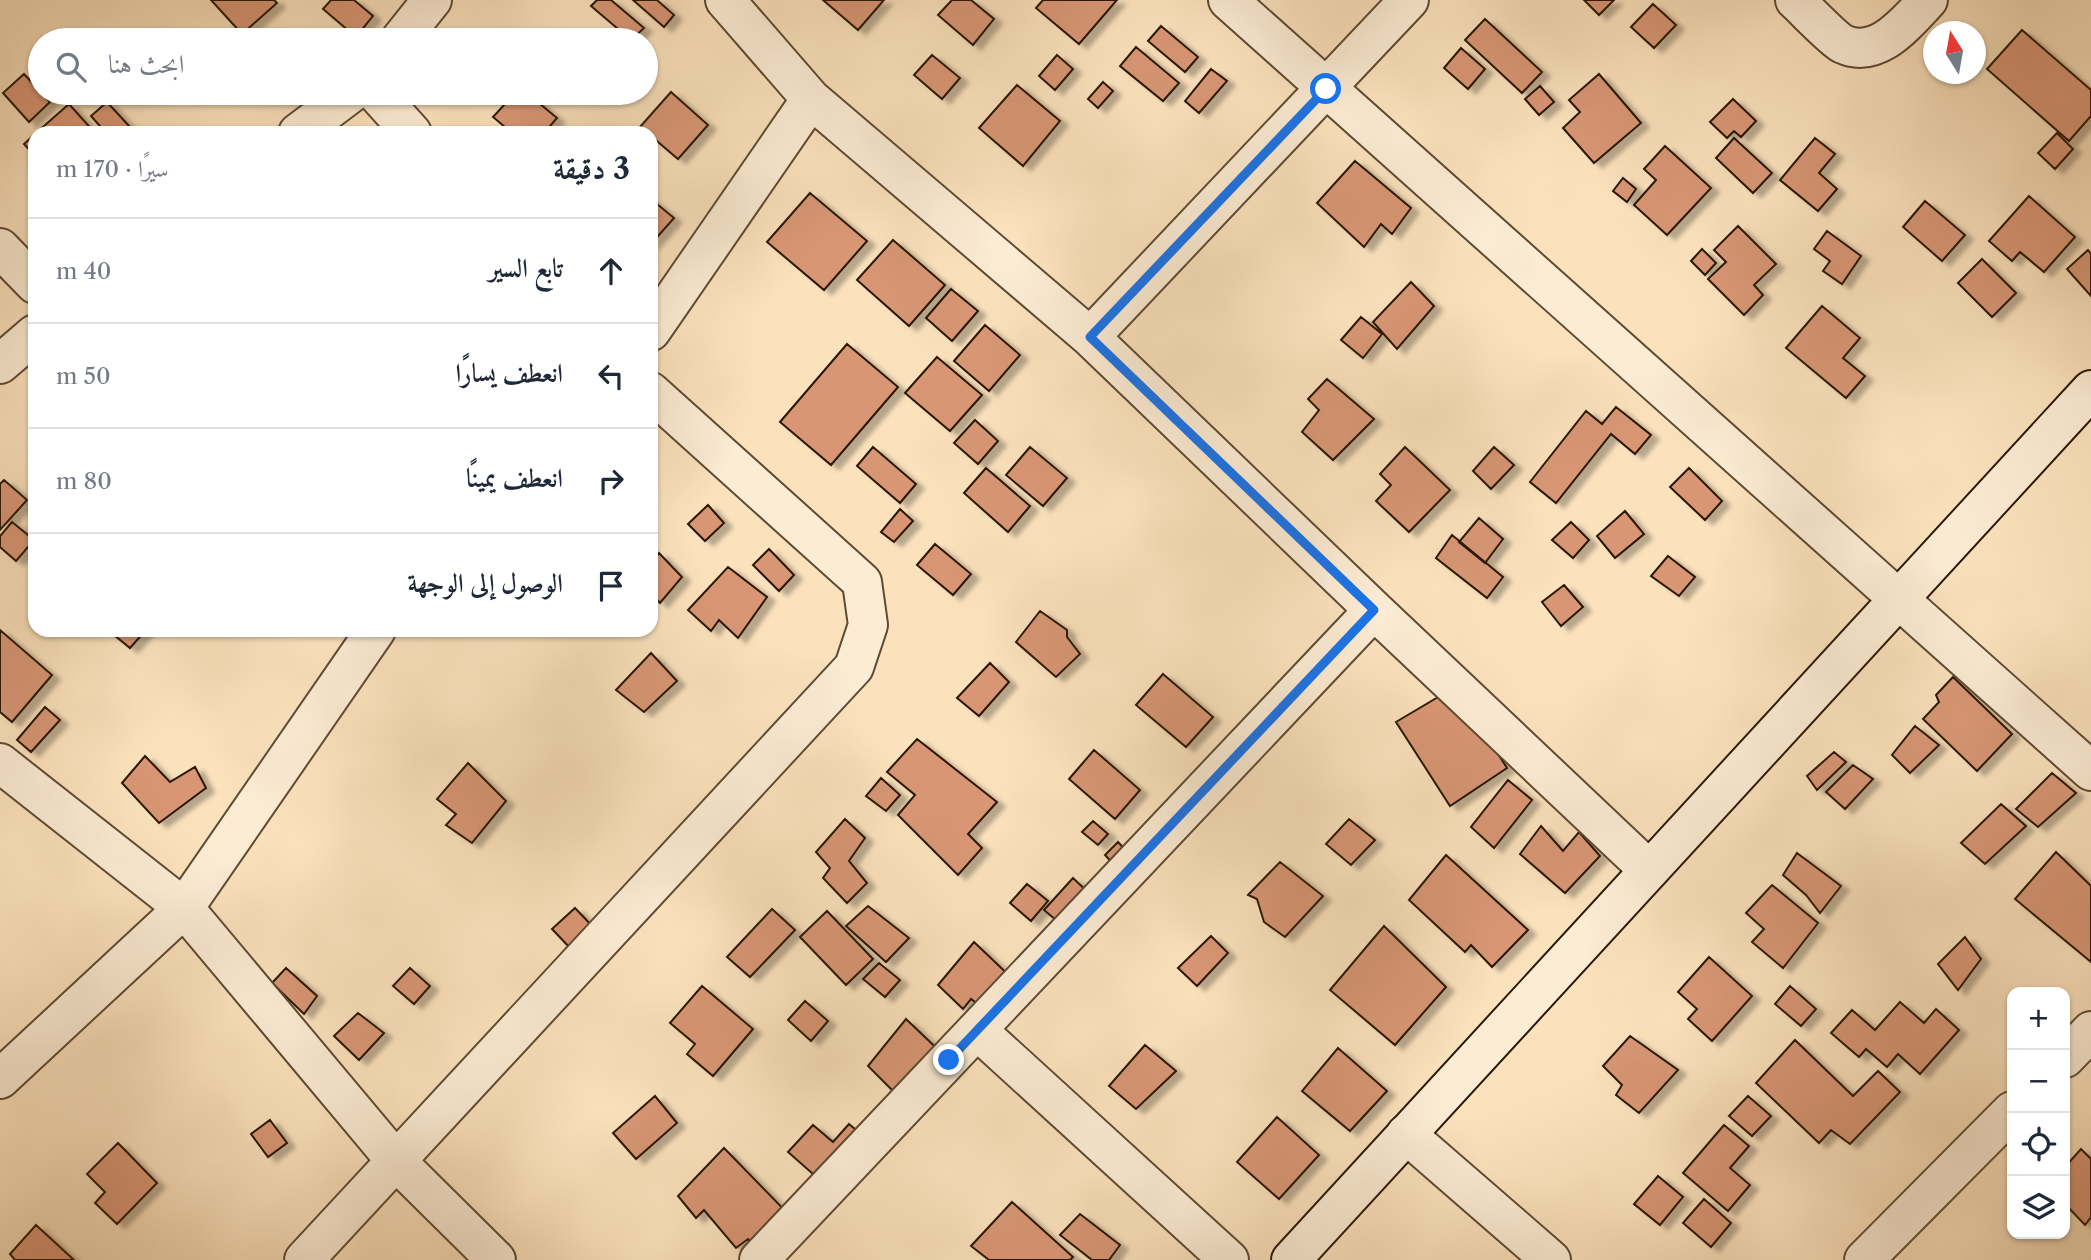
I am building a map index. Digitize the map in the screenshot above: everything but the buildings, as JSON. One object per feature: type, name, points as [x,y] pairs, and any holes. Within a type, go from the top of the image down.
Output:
[{"type":"street","points":[[410,28],[432,0]]},
{"type":"street","points":[[725,0],[811,99],[1090,337],[1649,870]]},
{"type":"street","points":[[1228,0],[2091,771]]},
{"type":"street","points":[[1090,337],[1409,0]]},
{"type":"street","points":[[1795,0],[1843,44],[1867,48],[1893,37],[1928,0]]},
{"type":"street","points":[[658,321],[811,99]]},
{"type":"street","points":[[307,126],[335,105]]},
{"type":"street","points":[[387,105],[406,126]]},
{"type":"street","points":[[0,248],[28,277]]},
{"type":"street","points":[[0,364],[28,340]]},
{"type":"street","points":[[1291,1260],[2091,390]]},
{"type":"street","points":[[304,1260],[854,667],[868,625],[862,582],[658,398]]},
{"type":"street","points":[[759,1260],[1374,610]]},
{"type":"street","points":[[0,1079],[184,908],[371,637]]},
{"type":"street","points":[[0,763],[184,908],[396,1161],[496,1260]]},
{"type":"street","points":[[977,1030],[1229,1260]]},
{"type":"street","points":[[2070,1053],[2091,1031]]},
{"type":"street","points":[[1864,1260],[2010,1113]]},
{"type":"street","points":[[1406,1135],[1551,1260]]},
{"type":"route","points":[[949,1060],[1374,610],[1090,337],[1326,89]]}]
